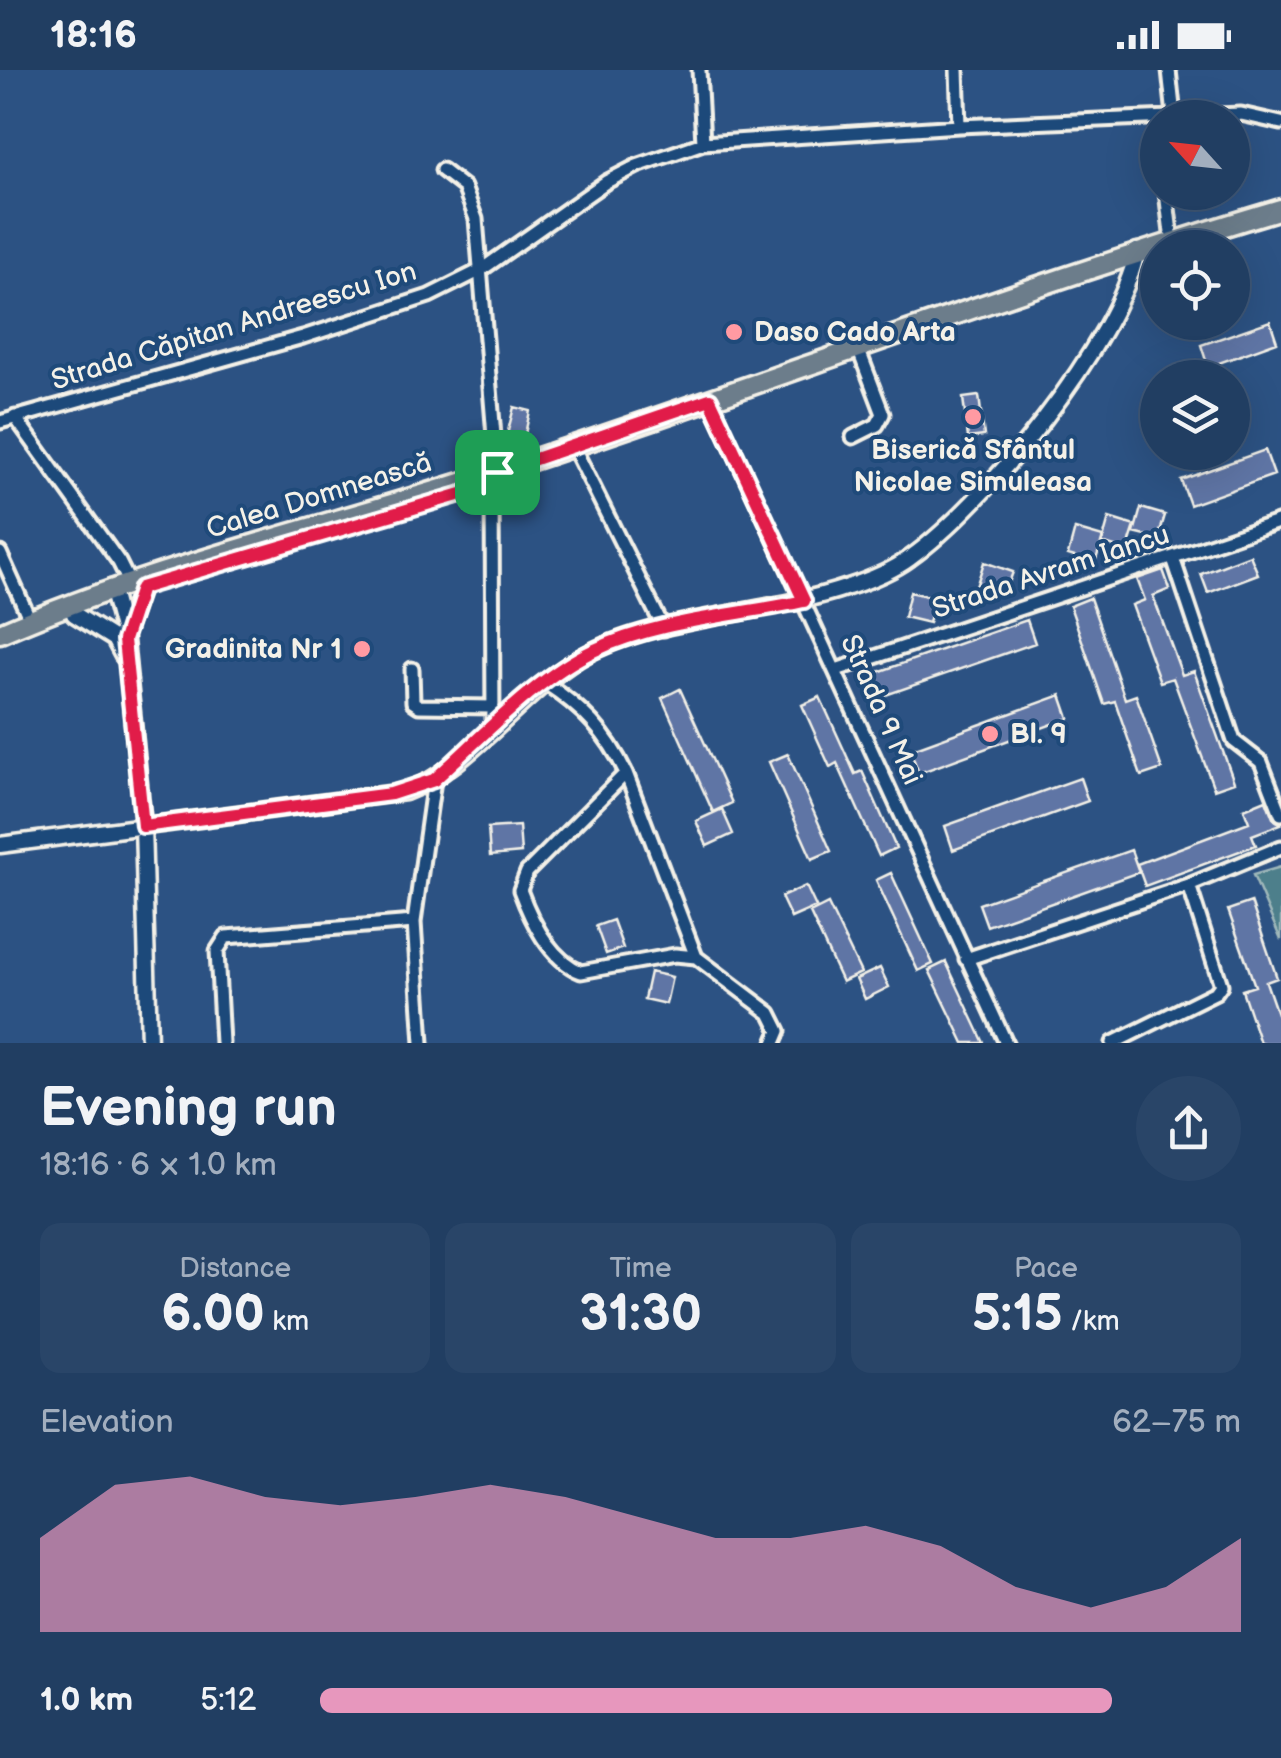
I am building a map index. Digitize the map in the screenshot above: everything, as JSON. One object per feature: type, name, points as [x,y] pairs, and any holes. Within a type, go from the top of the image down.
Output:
[{"type":"main road","name":"Calea Domnească","points":[[1219,230],[1281,208]]},
{"type":"main road","name":"Calea Domnească","points":[[1236,230],[1281,219]]},
{"type":"main road","name":"Calea Domnească","points":[[0,634],[32,626],[112,593],[576,451],[1140,256]]},
{"type":"main road","name":"Calea Domnească","points":[[712,404],[1140,257]]},
{"type":"main road","points":[[32,626],[74,614],[112,593]]},
{"type":"main road","name":"Calea Domnească","points":[[0,646],[32,626]]},
{"type":"street","points":[[699,70],[703,143]]},
{"type":"street","points":[[957,70],[959,126]]},
{"type":"street","points":[[1168,70],[1172,100]]},
{"type":"street","name":"Strada Căpitan Andreescu Ion","points":[[1250,116],[1281,124]]},
{"type":"street","name":"Strada Căpitan Andreescu Ion","points":[[0,422],[396,308],[482,270],[606,182],[637,166],[703,143],[959,126],[1140,123]]},
{"type":"street","points":[[442,170],[472,198],[482,270],[494,478],[493,727]]},
{"type":"street","points":[[0,845],[391,794],[434,780],[545,684],[595,650],[664,629],[804,601],[894,568],[963,512],[1054,406],[1113,312],[1135,257]]},
{"type":"street","points":[[853,437],[877,424],[883,414],[860,356]]},
{"type":"street","name":"Strada 9 Mai","points":[[712,404],[1006,1043]]},
{"type":"street","points":[[14,418],[139,586],[124,640]]},
{"type":"street","points":[[576,451],[664,629]]},
{"type":"street","name":"Strada Avram Iancu","points":[[836,670],[1281,521]]},
{"type":"street","points":[[0,553],[32,626]]},
{"type":"street","points":[[1173,558],[1234,742],[1261,762],[1281,814]]},
{"type":"street","points":[[112,593],[124,640],[143,826],[149,1043]]},
{"type":"street","points":[[74,614],[114,639],[127,666]]},
{"type":"street","points":[[412,669],[413,702],[419,706],[493,708]]},
{"type":"street","points":[[545,684],[595,722],[626,772],[696,957]]},
{"type":"street","points":[[626,772],[527,872],[520,890],[527,910],[552,950],[581,972],[676,955],[696,957],[770,1013],[779,1032],[774,1043]]},
{"type":"street","points":[[422,1043],[414,922],[434,780]]},
{"type":"street","points":[[966,959],[1190,884],[1281,847]]},
{"type":"street","points":[[1113,1043],[1216,992],[1221,985],[1222,977],[1190,884]]},
{"type":"street","points":[[222,1043],[216,952],[226,936],[414,922]]},
{"type":"green space","points":[[1281,867],[1281,940],[1253,875]]},
{"type":"building","points":[[1270,321],[1277,342],[1227,360],[1206,360],[1201,345],[1215,340],[1250,340],[1250,328]]},
{"type":"building","name":"Biserică Sfântul Nicolae Simuleasa","points":[[979,396],[984,436],[968,438],[963,398]]},
{"type":"building","points":[[514,407],[530,411],[523,443],[506,439]]},
{"type":"building","points":[[1265,450],[1274,475],[1190,505],[1181,480],[1209,470],[1250,470],[1250,455]]},
{"type":"building","points":[[1141,508],[1165,515],[1158,539],[1134,533]]},
{"type":"building","points":[[1109,518],[1135,526],[1127,551],[1102,543]]},
{"type":"building","points":[[1075,529],[1103,537],[1095,563],[1068,555]]},
{"type":"building","points":[[1250,555],[1258,574],[1208,593],[1201,574]]},
{"type":"building","points":[[984,562],[1013,572],[1004,596],[976,587]]},
{"type":"building","points":[[1163,570],[1170,589],[1153,596],[1182,675],[1194,671],[1234,782],[1214,789],[1173,678],[1160,682],[1132,605],[1145,600],[1137,579]]},
{"type":"building","points":[[910,592],[935,598],[929,623],[904,617]]},
{"type":"building","points":[[1090,598],[1125,699],[1136,695],[1162,769],[1141,776],[1115,701],[1104,704],[1070,606]]},
{"type":"building","points":[[1027,620],[1035,643],[883,696],[875,673]]},
{"type":"building","points":[[680,689],[732,803],[713,812],[662,698]]},
{"type":"building","name":"Bl. 9","points":[[1061,695],[1069,718],[919,773],[910,750]]},
{"type":"building","points":[[820,697],[855,774],[862,771],[896,848],[879,856],[837,763],[830,767],[802,705]]},
{"type":"building","points":[[788,754],[831,851],[812,859],[769,762]]},
{"type":"building","points":[[1080,778],[1088,801],[953,850],[945,826]]},
{"type":"building","points":[[1266,800],[1273,818],[1281,824],[1252,835],[1256,845],[1145,886],[1137,864],[1249,822],[1244,809]]},
{"type":"building","points":[[722,809],[733,834],[707,846],[696,821]]},
{"type":"building","points":[[519,826],[521,853],[490,856],[488,828]]},
{"type":"building","points":[[1131,850],[1139,872],[987,926],[979,904]]},
{"type":"building","points":[[891,873],[933,964],[918,971],[876,880]]},
{"type":"building","points":[[806,886],[816,907],[791,918],[781,897]]},
{"type":"building","points":[[1251,902],[1277,978],[1266,982],[1281,1025],[1281,1043],[1260,1043],[1242,990],[1255,986],[1228,910]]},
{"type":"building","points":[[828,904],[861,973],[842,982],[810,913]]},
{"type":"building","points":[[613,920],[623,948],[606,954],[596,926]]},
{"type":"building","points":[[946,962],[984,1043],[964,1043],[929,970]]},
{"type":"building","points":[[880,968],[889,987],[865,999],[856,979]]},
{"type":"building","points":[[650,972],[672,977],[666,1004],[644,999]]},
{"type":"place","name":"Daso Cado Arta","points":[[734,332]]},
{"type":"place","name":"Biserică Sfântul Nicolae Simuleasa","points":[[973,417]]},
{"type":"place","name":"Gradinita Nr 1","points":[[362,649]]},
{"type":"place","name":"Bl. 9","points":[[990,734]]},
{"type":"route","points":[[710,399],[804,601],[664,629],[595,650],[560,671],[434,780],[420,787],[143,826],[124,640],[128,618],[141,588],[492,485],[497,472],[710,399]]}]
